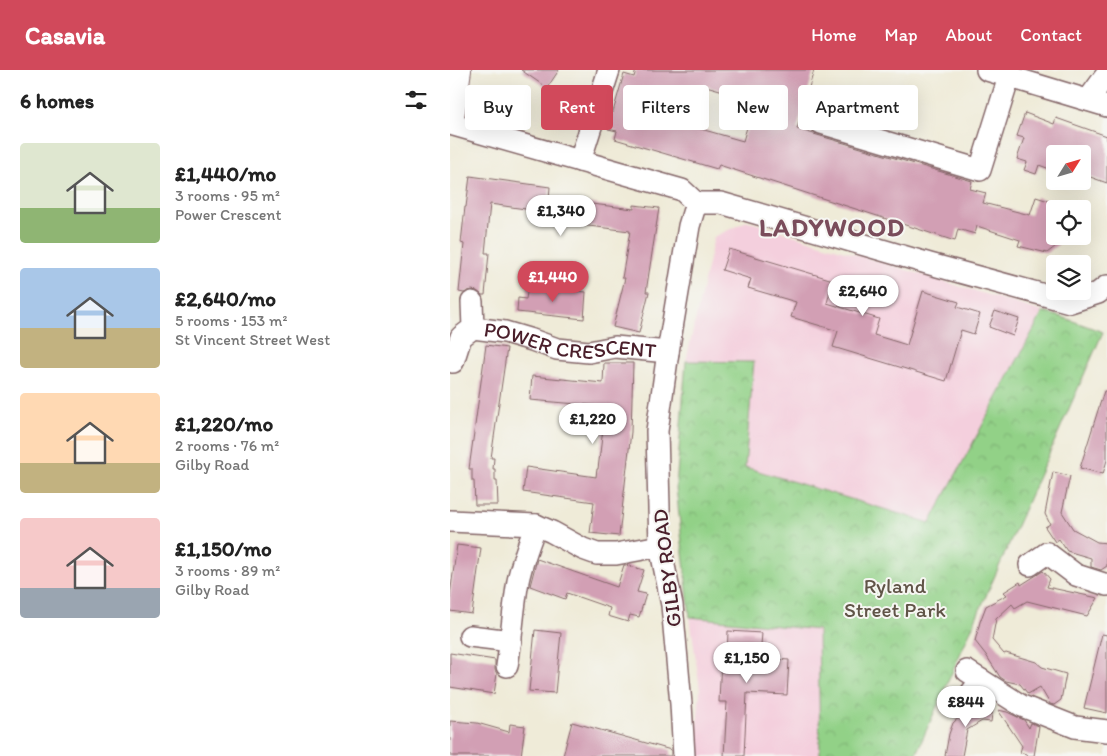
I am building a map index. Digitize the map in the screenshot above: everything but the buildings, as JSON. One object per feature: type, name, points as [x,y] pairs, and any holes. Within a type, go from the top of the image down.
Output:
[{"type":"highway","points":[[450,117],[457,70]]},
{"type":"street","points":[[580,161],[610,70]]},
{"type":"street","points":[[987,70],[1098,103],[1107,74]]},
{"type":"street","points":[[845,130],[980,170],[1009,77]]},
{"type":"street","points":[[450,124],[682,190],[696,203],[721,204],[939,267],[1070,302],[1104,295]]},
{"type":"street","name":"GILBY ROAD","points":[[684,756],[672,605],[660,546],[657,431],[689,226],[696,203]]},
{"type":"street","name":"POWER CRESCENT","points":[[472,302],[473,328]]},
{"type":"street","name":"POWER CRESCENT","points":[[453,362],[461,337],[473,328],[505,332],[557,349],[589,352],[615,347],[668,352]]},
{"type":"street","points":[[450,521],[536,525],[597,554],[616,554],[660,546]]},
{"type":"street","points":[[507,666],[521,567],[536,525]]},
{"type":"street","points":[[1030,565],[1044,545],[1076,575],[1107,584]]},
{"type":"street","points":[[470,636],[511,641]]},
{"type":"street","points":[[965,701],[974,675],[1022,706],[1075,727],[1107,732]]},
{"type":"shaded area","points":[[747,221],[1043,312],[930,523],[745,467],[754,363],[686,361],[714,237]]},
{"type":"shaded area","points":[[690,617],[818,630],[820,756],[695,756],[700,690]]},
{"type":"green space","name":"Ryland Street Park","points":[[1043,312],[1103,332],[915,756],[820,756],[818,630],[690,617],[676,487],[686,361],[754,362],[745,467],[930,523]]},
{"type":"district","name":"LADYWOOD","points":[[832,227]]}]
